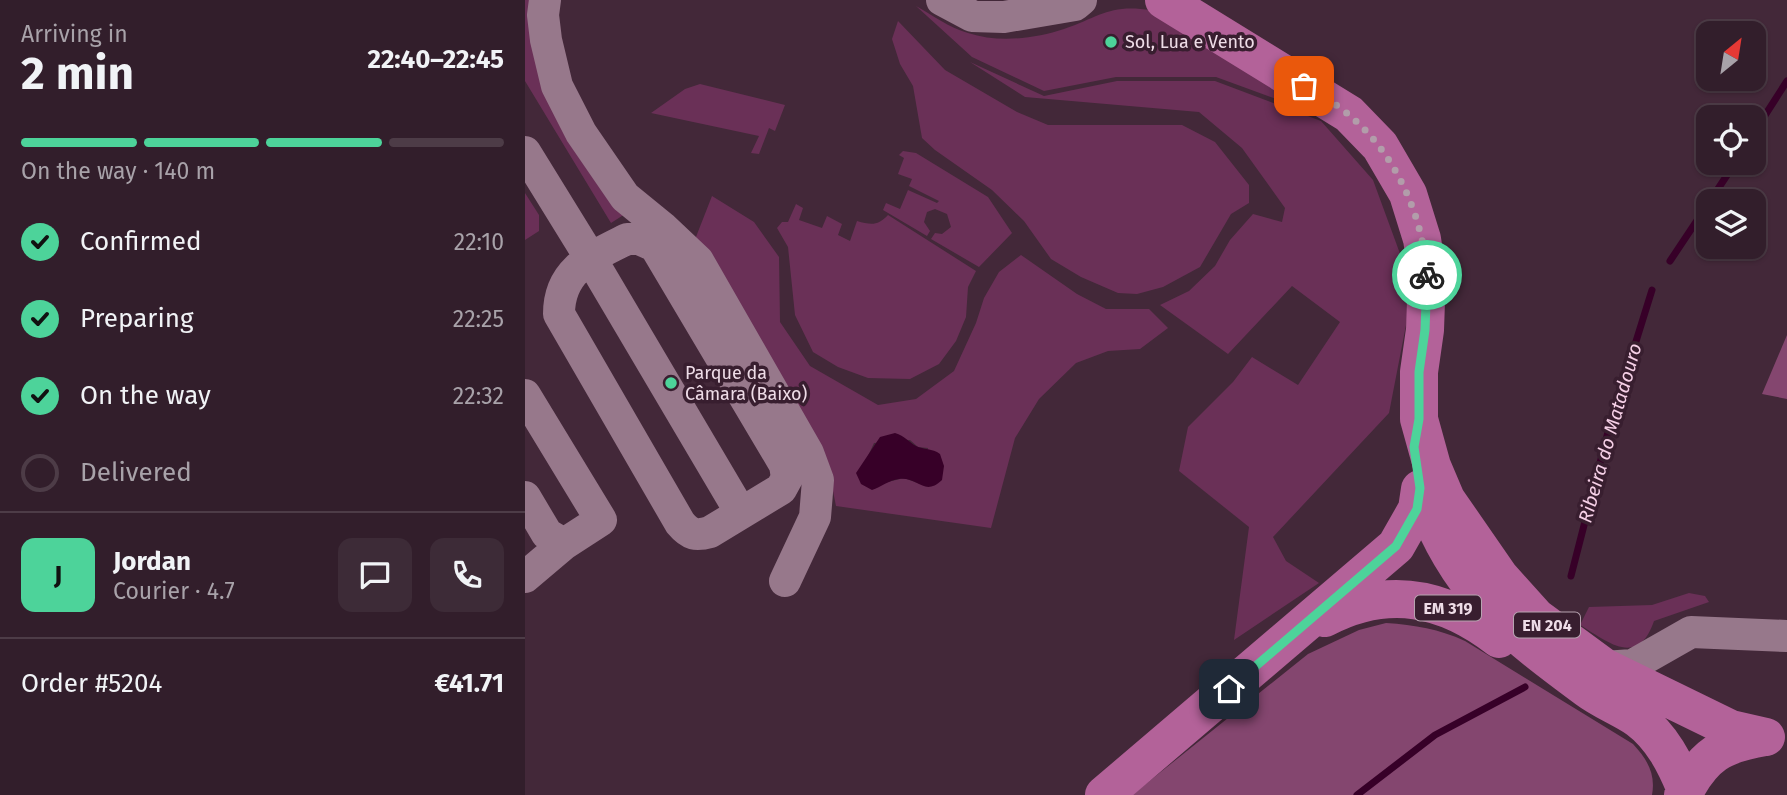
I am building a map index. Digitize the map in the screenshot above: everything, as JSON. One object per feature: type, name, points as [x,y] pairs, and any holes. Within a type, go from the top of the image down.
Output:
[{"type":"main road","name":"EN 204","points":[[1164,0],[1349,114],[1380,146],[1408,194],[1422,239],[1427,272],[1425,330],[1419,372],[1419,419],[1414,447],[1420,488],[1437,530],[1477,596],[1512,632],[1597,680],[1694,711],[1731,729],[1776,738]]},
{"type":"main road","name":"EN 204","points":[[1419,419],[1432,466],[1446,499],[1487,559],[1536,617],[1584,650],[1597,680],[1659,737],[1684,792]]},
{"type":"main road","name":"EM 319","points":[[1104,795],[1396,546],[1417,509],[1420,488]]},
{"type":"main road","points":[[1366,573],[1421,551],[1450,553]]},
{"type":"main road","name":"EM 319","points":[[1292,636],[1341,610],[1365,602],[1416,599],[1450,609],[1475,621],[1525,659],[1597,680]]},
{"type":"main road","points":[[1684,792],[1694,774],[1713,754],[1738,742],[1776,738]]},
{"type":"street","points":[[545,0],[543,15],[546,40],[557,86],[581,133],[625,197],[698,261],[809,453],[818,480],[815,517],[785,581]]},
{"type":"street","points":[[942,0],[972,16],[1004,17],[1037,6],[1087,2]]},
{"type":"street","points":[[525,152],[741,513]]},
{"type":"street","points":[[627,239],[639,239],[655,246],[785,465],[787,478],[781,489],[741,513],[711,532],[699,536],[688,533],[559,314],[562,287],[573,271],[627,239]]},
{"type":"street","points":[[525,395],[601,520],[564,544],[525,577]]},
{"type":"street","points":[[525,497],[547,534],[564,544]]},
{"type":"street","points":[[1597,680],[1633,665],[1691,632],[1787,636]]},
{"type":"street","points":[[1668,644],[1665,664],[1667,684],[1694,711]]},
{"type":"shaded area","points":[[525,0],[533,0],[625,214],[611,223],[525,81]]},
{"type":"shaded area","points":[[916,6],[961,31],[1004,39],[1064,29],[1115,10],[1151,10],[1323,116],[1216,77],[1116,77],[1044,91],[972,57]]},
{"type":"shaded area","points":[[898,21],[945,70],[1017,112],[1048,125],[1182,125],[1215,142],[1249,185],[1249,203],[1231,214],[1200,267],[1163,287],[1137,294],[1118,293],[1081,277],[1051,259],[1024,221],[992,190],[922,138],[913,86],[900,64],[892,39]]},
{"type":"shaded area","points":[[970,62],[1044,96],[1117,81],[1215,81],[1321,121],[1373,180],[1413,289],[1389,413],[1273,537],[1286,561],[1319,583],[1234,640],[1249,527],[1179,471],[1188,427],[1233,382],[1252,357],[1298,385],[1340,322],[1292,286],[1228,354],[1160,305],[1189,291],[1215,266],[1230,240],[1253,214],[1282,222],[1285,208],[1242,148],[1199,112],[1025,97]]},
{"type":"shaded area","points":[[700,84],[785,105],[775,131],[769,128],[759,154],[751,153],[759,136],[651,113],[685,89]]},
{"type":"shaded area","points":[[903,151],[916,153],[988,197],[1012,233],[979,267],[931,239],[935,233],[942,234],[951,227],[947,214],[935,209],[927,212],[924,222],[930,231],[927,236],[883,210],[886,203],[900,209],[908,190],[937,203],[939,201],[909,186],[912,179],[898,174],[904,158],[899,155]]},
{"type":"shaded area","points":[[525,193],[539,215],[539,231],[525,240]]},
{"type":"shaded area","points":[[712,196],[754,222],[779,257],[780,322],[810,366],[878,405],[916,399],[954,371],[976,323],[984,298],[999,272],[1021,255],[1077,294],[1106,309],[1149,309],[1168,328],[1140,349],[1108,351],[1076,363],[1039,399],[1015,438],[991,528],[836,506],[831,481],[694,242]],"holes":[[[910,440],[918,447],[928,448],[920,484],[904,478],[888,482],[867,458],[874,443]]]},
{"type":"shaded area","points":[[796,204],[803,208],[799,220],[822,228],[827,216],[842,224],[838,235],[850,241],[857,221],[874,224],[888,215],[976,271],[968,287],[966,317],[956,341],[939,364],[910,379],[868,378],[838,367],[813,352],[795,315],[788,247],[777,228],[782,222],[788,222]]},
{"type":"shaded area","points":[[1787,335],[1787,399],[1762,394]]},
{"type":"shaded area","points":[[895,433],[916,446],[940,454],[944,466],[942,480],[936,485],[926,487],[899,479],[872,490],[861,484],[856,473],[880,437]]},
{"type":"shaded area","points":[[1689,593],[1705,596],[1709,602],[1654,621],[1640,644],[1631,647],[1611,644],[1580,625],[1589,607],[1652,605]]},
{"type":"shaded area","points":[[1386,623],[1427,628],[1465,641],[1633,744],[1649,767],[1653,780],[1652,795],[1132,795],[1308,654],[1359,630]]},
{"type":"waterway","name":"Ribeira do Matadouro","points":[[1766,114],[1787,81]]},
{"type":"waterway","name":"Ribeira do Matadouro","points":[[1718,189],[1727,175]]},
{"type":"waterway","name":"Ribeira do Matadouro","points":[[1670,261],[1696,222]]},
{"type":"waterway","name":"Ribeira do Matadouro","points":[[1571,576],[1609,428],[1652,290]]},
{"type":"waterway","name":"Ribeira do Matadouro","points":[[1357,795],[1435,735],[1525,687]]},
{"type":"way so far","points":[[1304,86],[1349,114],[1380,146],[1408,194],[1422,239],[1427,275]]},
{"type":"place","name":"Sol, Lua e Vento","points":[[1111,42]]},
{"type":"place","name":"Parque da Câmara (Baixo)","points":[[671,383]]},
{"type":"route","points":[[1229,689],[1396,546],[1409,526],[1417,509],[1420,488],[1414,447],[1419,419],[1419,372],[1425,330],[1427,275]]}]
